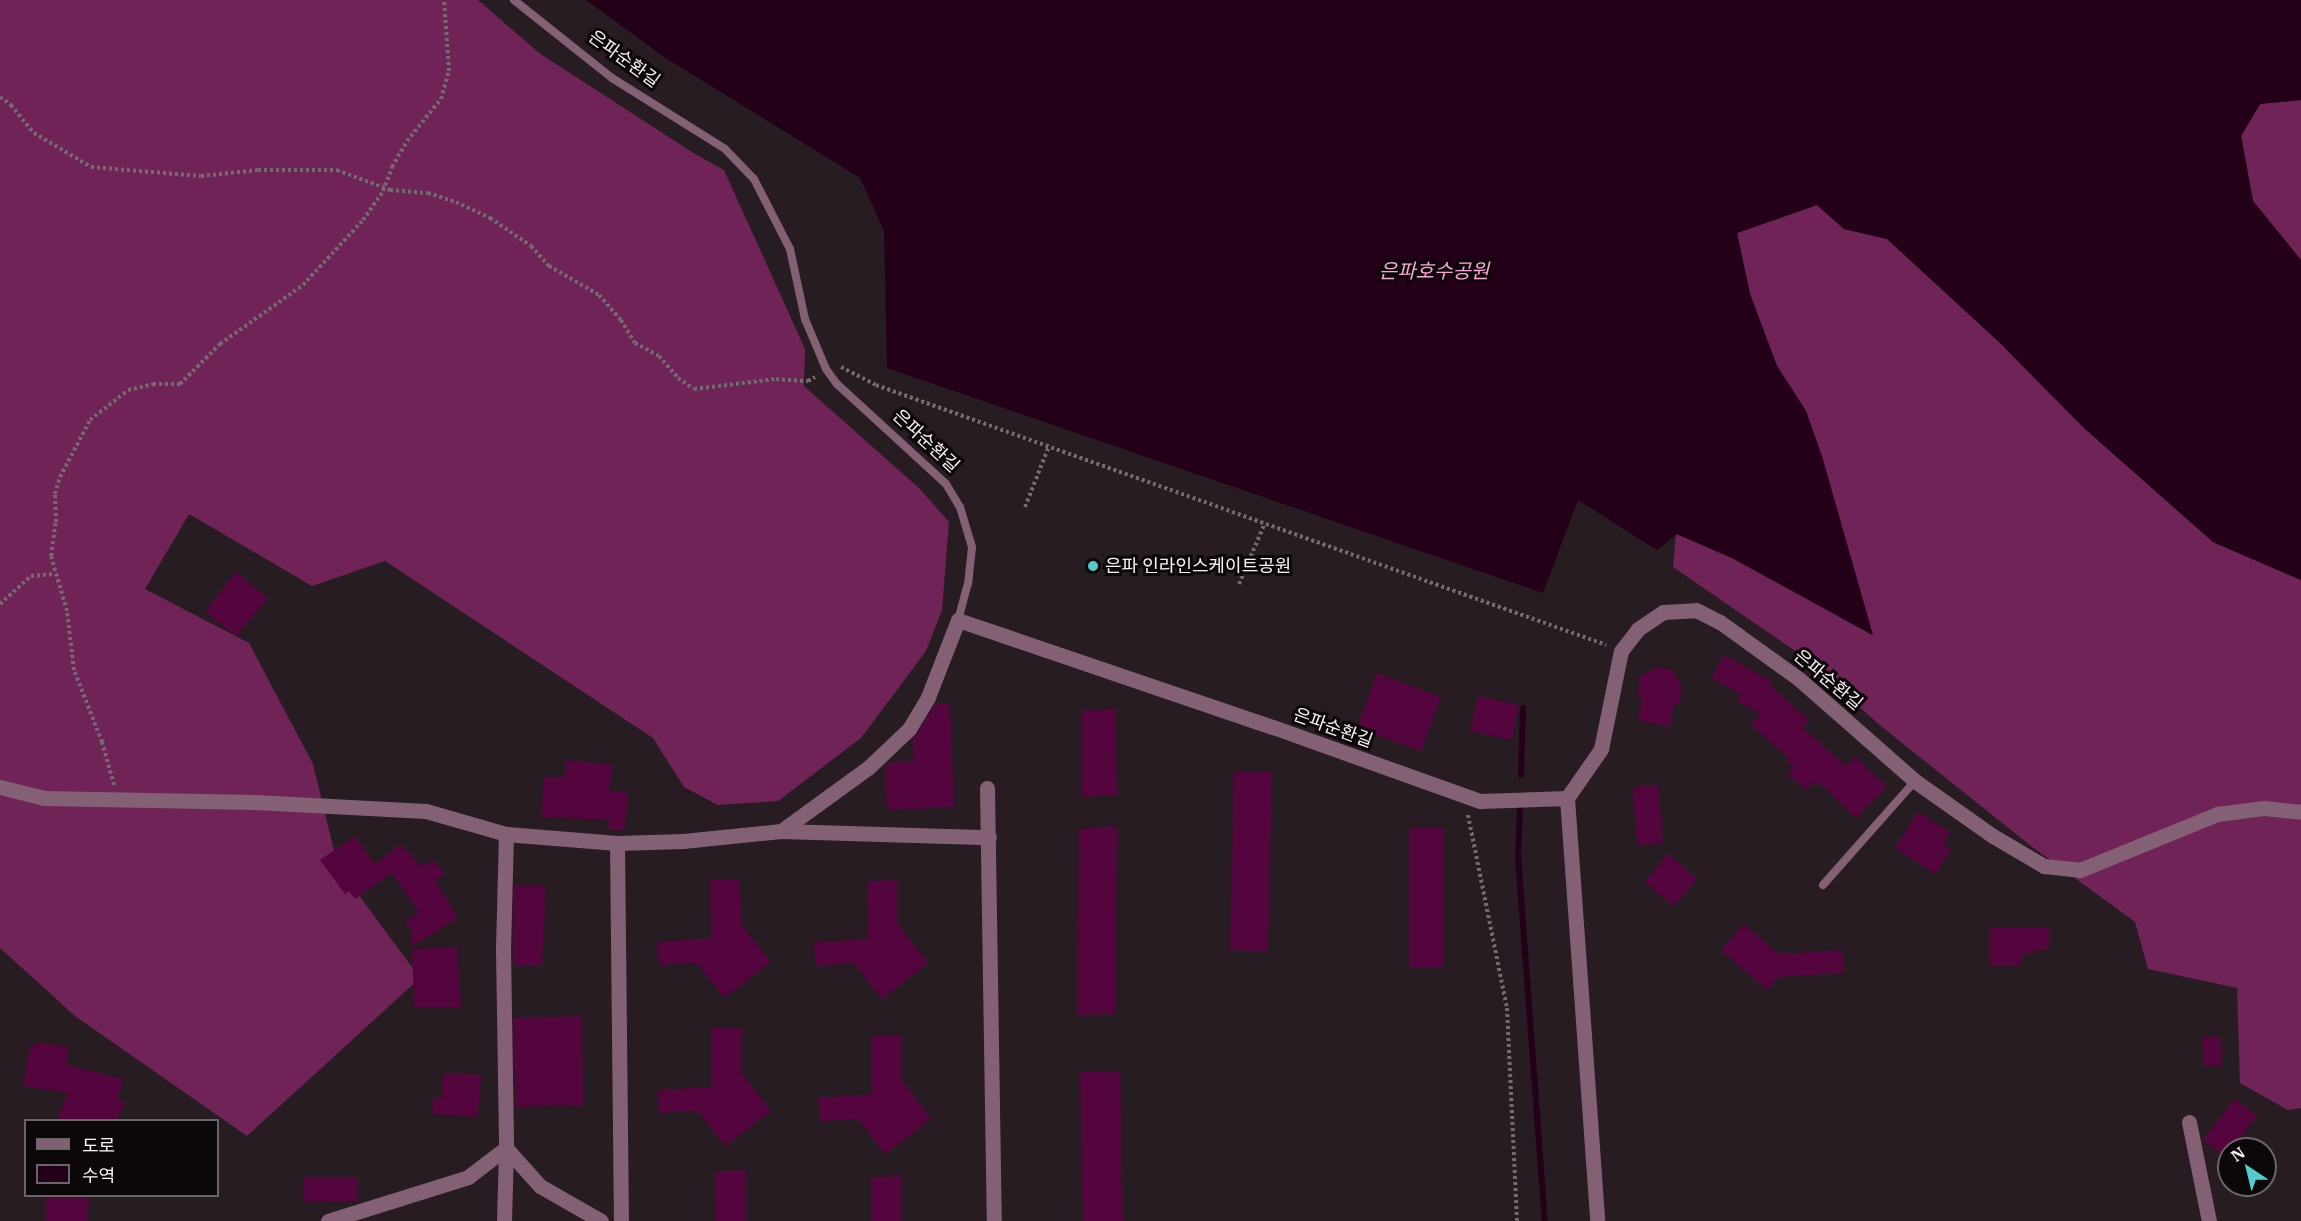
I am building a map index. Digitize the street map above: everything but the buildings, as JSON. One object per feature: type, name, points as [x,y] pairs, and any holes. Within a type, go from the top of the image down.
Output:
[{"type":"street","name":"은파순환길","points":[[958,620],[1480,801],[1568,798],[1601,749],[1621,651],[1638,629],[1663,612],[1696,610],[1739,635],[1799,679],[1915,781],[1993,836],[2044,866],[2080,870],[2217,814],[2264,808],[2301,812]]},
{"type":"street","points":[[781,831],[869,767],[909,729],[928,697],[958,620]]},
{"type":"street","points":[[0,787],[44,798],[255,802],[426,811],[507,834],[617,843],[683,841],[781,831],[989,837]]},
{"type":"street","points":[[987,788],[994,1221]]},
{"type":"street","points":[[1568,798],[1597,1221]]},
{"type":"street","points":[[504,1221],[506,1148],[504,950],[507,834]]},
{"type":"street","points":[[617,843],[621,1221]]},
{"type":"street","points":[[2189,1122],[2209,1221]]},
{"type":"street","points":[[328,1221],[468,1177],[506,1148]]},
{"type":"street","points":[[506,1148],[540,1186],[601,1221]]},
{"type":"lane","name":"은파순환길","points":[[514,0],[612,78],[725,150],[754,179],[790,249],[805,319],[826,369],[837,384],[946,484],[960,507],[972,547],[968,583],[958,620]]},
{"type":"lane","points":[[1823,885],[1915,781]]},
{"type":"path","points":[[118,799],[102,742],[74,670],[67,611],[54,574],[51,556],[56,522],[55,494],[60,477],[90,420],[128,390],[153,384],[180,384],[220,344],[303,285],[363,220],[384,188],[392,167],[407,141],[441,99],[449,71],[444,0]]},
{"type":"path","points":[[0,97],[11,105],[34,134],[91,166],[201,176],[258,170],[337,170],[384,188],[429,193],[490,218],[531,246],[549,266],[599,295],[621,320],[635,343],[659,356],[678,378],[694,389],[776,379],[808,381],[826,369]]},
{"type":"path","points":[[821,358],[876,385],[1621,651]]},
{"type":"path","points":[[1024,507],[1049,446]]},
{"type":"path","points":[[1239,584],[1265,523]]},
{"type":"path","points":[[0,604],[31,576],[54,574]]},
{"type":"path","points":[[1464,796],[1507,1008],[1517,1221]]},
{"type":"shaded area","points":[[0,0],[478,0],[539,53],[695,154],[724,170],[805,349],[804,386],[920,489],[949,522],[942,610],[926,651],[861,738],[778,801],[718,805],[684,787],[653,738],[385,561],[312,586],[189,514],[145,589],[249,643],[313,764],[338,867],[420,978],[247,1136],[75,1016],[0,948]]},
{"type":"shaded area","points":[[2301,100],[2301,260],[2253,201],[2241,136],[2260,104]]},
{"type":"shaded area","points":[[1817,205],[1844,229],[1887,239],[1999,342],[2084,428],[2213,542],[2301,580],[2301,1108],[2288,1110],[2240,1083],[2237,988],[2148,969],[2135,922],[2031,846],[1882,727],[1801,655],[1673,567],[1676,534],[1732,558],[1872,635],[1806,411],[1777,366],[1750,294],[1737,233]]},
{"type":"water","name":"은파호수공원","points":[[586,0],[2301,0],[2301,100],[2260,104],[2241,136],[2253,201],[2301,260],[2301,580],[2213,542],[2084,428],[1999,342],[1887,239],[1844,229],[1817,205],[1737,233],[1750,294],[1777,366],[1806,411],[1822,456],[1873,635],[1732,558],[1677,534],[1657,550],[1578,500],[1543,593],[887,368],[884,231],[860,178],[664,57]]},
{"type":"waterway","points":[[1521,775],[1523,708]]},
{"type":"waterway","points":[[1520,807],[1518,856],[1545,1221]]},
{"type":"place","name":"은파 인라인스케이트공원","points":[[1093,566]]}]
